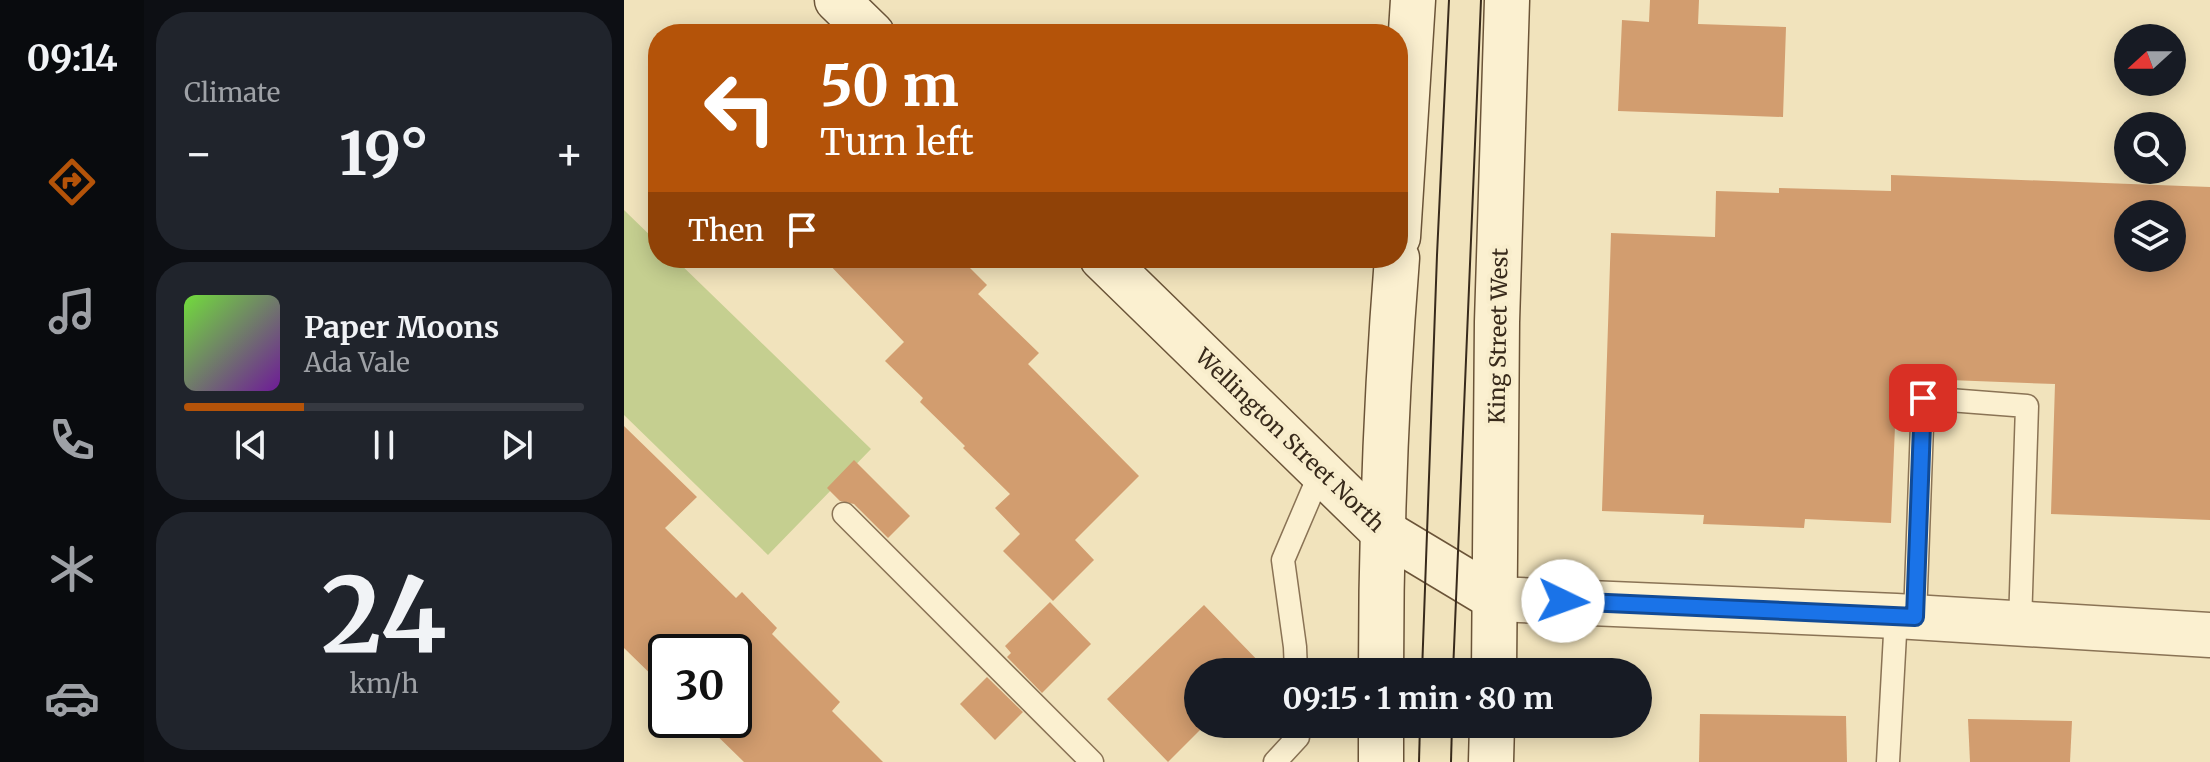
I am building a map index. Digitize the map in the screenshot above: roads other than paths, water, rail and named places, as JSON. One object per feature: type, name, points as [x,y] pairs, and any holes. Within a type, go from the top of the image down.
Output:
[{"type":"main road","points":[[837,0],[862,24]]},
{"type":"main road","points":[[1408,79],[1413,0]]},
{"type":"main road","name":"King Street West","points":[[1494,658],[1497,322],[1507,0]]},
{"type":"main road","name":"Wellington Street North","points":[[1112,268],[1381,530],[1496,599]]},
{"type":"main road","points":[[1381,658],[1386,390],[1396,268]]},
{"type":"main road","points":[[1496,599],[1905,616],[2210,635]]},
{"type":"main road","points":[[1381,738],[1381,762]]},
{"type":"main road","points":[[1491,762],[1492,738]]},
{"type":"lane","points":[[1888,762],[1905,616],[1923,398],[2027,406],[2020,624]]},
{"type":"lane","points":[[1295,658],[1283,560],[1321,471]]},
{"type":"lane","points":[[844,514],[1092,762]]},
{"type":"lane","points":[[1275,762],[1297,738]]},
{"type":"tram line","points":[[1423,658],[1449,0]]},
{"type":"tram line","points":[[1454,658],[1481,0]]},
{"type":"tram line","points":[[1419,762],[1420,738]]},
{"type":"tram line","points":[[1451,762],[1452,738]]}]
